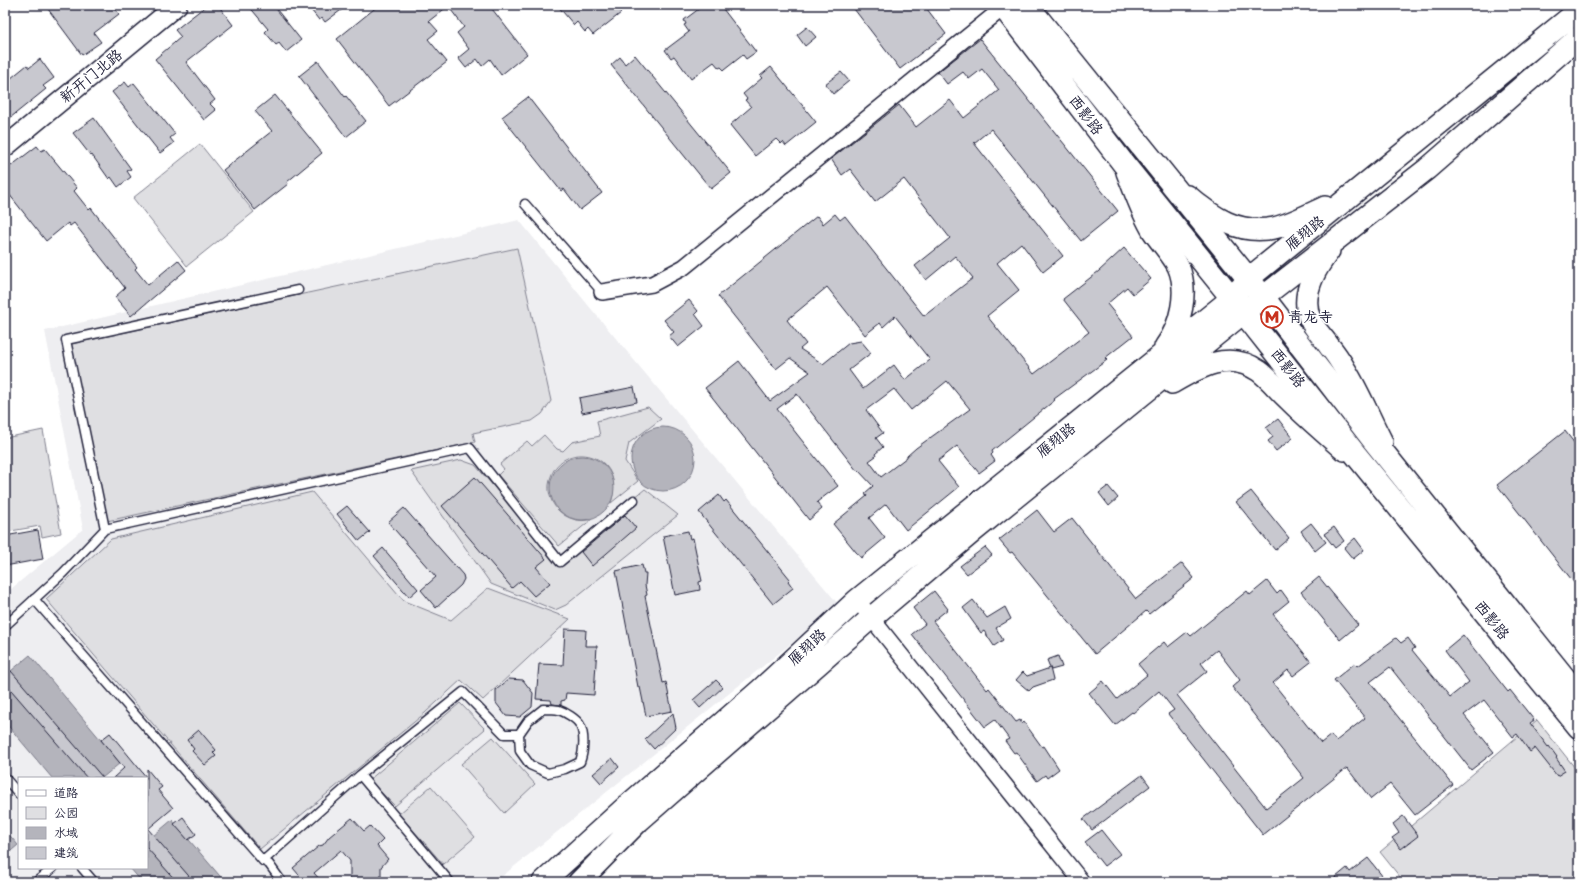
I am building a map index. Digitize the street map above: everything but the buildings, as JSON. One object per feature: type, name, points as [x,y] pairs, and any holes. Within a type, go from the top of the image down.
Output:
[{"type":"main road","name":"西影路","points":[[1027,5],[1263,297],[1393,464],[1579,696]]},
{"type":"main road","name":"西影路","points":[[1003,6],[1123,163],[1375,478],[1579,727]]},
{"type":"main road","name":"雁翔路","points":[[579,882],[639,821],[871,618],[975,530],[1117,414],[1238,306],[1248,279],[1579,10]]},
{"type":"main road","name":"雁翔路","points":[[543,882],[621,811],[760,690],[857,600],[1157,359],[1238,306],[1263,297],[1427,168],[1579,38]]},
{"type":"main road","points":[[1123,163],[1153,231],[1173,258],[1182,277],[1182,300],[1177,327],[1171,340],[1157,359]]},
{"type":"main road","points":[[1166,176],[1200,207],[1217,219],[1229,224],[1256,229],[1274,228],[1286,224],[1351,196]]},
{"type":"main road","points":[[1342,235],[1326,256],[1312,280],[1307,295],[1308,313],[1314,326],[1339,359],[1349,376],[1393,464]]},
{"type":"main road","points":[[1117,414],[1200,368],[1220,362],[1241,362],[1260,372],[1375,478]]},
{"type":"street","name":"新开门北路","points":[[5,147],[177,5]]},
{"type":"street","points":[[602,292],[652,284],[684,267],[1003,6]]},
{"type":"street","points":[[857,600],[1082,882]]},
{"type":"lane","points":[[525,204],[602,292]]},
{"type":"lane","points":[[105,529],[66,340],[298,290]]},
{"type":"lane","points":[[5,626],[63,573],[105,529],[470,448],[560,562],[634,500]]},
{"type":"lane","points":[[34,599],[263,861],[269,864],[282,882]]},
{"type":"lane","points":[[263,861],[360,775],[463,692],[504,734],[519,734]]},
{"type":"lane","points":[[543,709],[559,710],[569,715],[579,724],[583,753],[580,762],[565,769],[548,773],[530,765],[520,751],[519,734],[528,720],[543,709]]},
{"type":"lane","points":[[360,775],[450,882]]},
{"type":"lane","points":[[5,778],[18,793]]},
{"type":"lane","points":[[36,882],[52,869]]},
{"type":"lane","points":[[83,869],[94,882]]},
{"type":"shaded area","points":[[519,220],[588,305],[839,605],[495,882],[5,882],[5,594],[83,529],[45,331]]},
{"type":"green space","points":[[200,144],[254,212],[187,266],[133,198]]},
{"type":"green space","points":[[517,248],[551,401],[542,414],[532,421],[473,433],[475,442],[107,521],[71,344]]},
{"type":"green space","points":[[648,407],[661,419],[629,443],[625,461],[638,481],[611,503],[613,485],[609,471],[600,461],[589,456],[576,455],[564,460],[554,470],[549,485],[549,492],[552,502],[556,508],[565,516],[570,518],[583,521],[592,519],[559,546],[498,475],[504,469],[500,464],[527,441],[532,446],[544,435],[557,449],[563,451],[572,442],[600,436],[597,421]]},
{"type":"green space","points":[[43,430],[61,533],[42,537],[40,526],[5,532],[5,438]]},
{"type":"green space","points":[[461,460],[475,465],[558,560],[645,489],[678,515],[566,605],[555,610],[491,584],[411,471]]},
{"type":"green space","points":[[312,492],[404,601],[451,620],[488,588],[570,619],[483,700],[461,680],[425,713],[260,849],[46,599],[111,539]]},
{"type":"green space","points":[[460,703],[485,729],[395,806],[369,780]]},
{"type":"green space","points":[[1537,720],[1579,773],[1579,882],[1404,882],[1380,852]]},
{"type":"green space","points":[[493,737],[535,784],[504,813],[461,764]]},
{"type":"green space","points":[[431,786],[475,837],[443,864],[399,814]]},
{"type":"water","points":[[663,427],[681,433],[689,441],[695,459],[689,477],[681,485],[663,491],[645,485],[637,477],[631,459],[637,441],[645,433]]},
{"type":"water","points":[[582,456],[600,462],[608,470],[614,488],[608,506],[600,514],[582,520],[564,514],[556,506],[550,488],[556,470],[564,462]]},
{"type":"water","points":[[30,655],[120,763],[103,777],[51,777],[5,722],[5,676]]},
{"type":"water","points":[[172,820],[225,882],[142,882],[131,869],[148,869],[148,840]]},
{"type":"water","points":[[5,830],[18,845],[5,856]]},
{"type":"place","name":"青龙寺","points":[[1272,317]]}]
